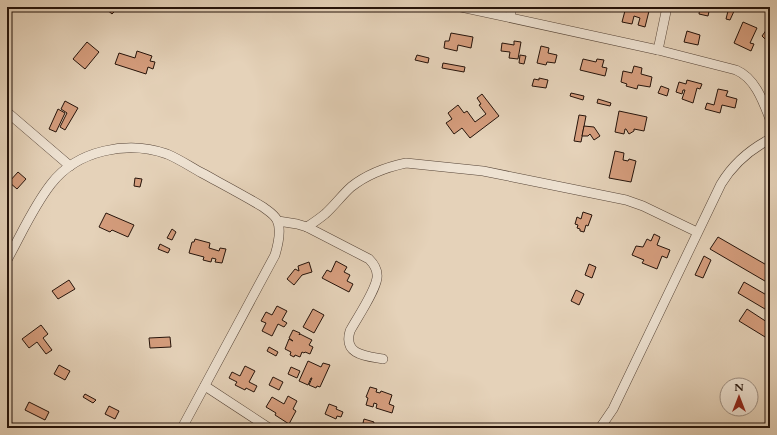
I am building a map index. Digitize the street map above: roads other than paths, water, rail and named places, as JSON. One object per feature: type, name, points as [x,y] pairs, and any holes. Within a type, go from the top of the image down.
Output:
[{"type":"street","points":[[460,7],[658,50],[723,66],[744,74],[753,83],[770,120]]},
{"type":"street","points":[[510,17],[512,7]]},
{"type":"street","points":[[658,50],[667,7]]},
{"type":"street","points":[[7,112],[70,166]]},
{"type":"street","points":[[600,428],[613,409],[697,232],[726,175],[746,154],[770,139]]},
{"type":"street","points":[[7,260],[28,220],[51,184],[70,166],[87,156],[109,150],[131,148],[154,150],[168,155],[182,161],[273,214],[278,221],[279,238],[275,255],[182,428]]},
{"type":"street","points":[[307,227],[325,214],[350,188],[360,181],[394,165],[406,163],[483,170],[626,200],[643,206],[697,232]]},
{"type":"street","points":[[278,221],[307,227],[369,259],[376,268],[377,279],[375,288],[348,337],[349,343],[359,354],[383,359]]},
{"type":"street","points":[[205,386],[269,428]]}]
